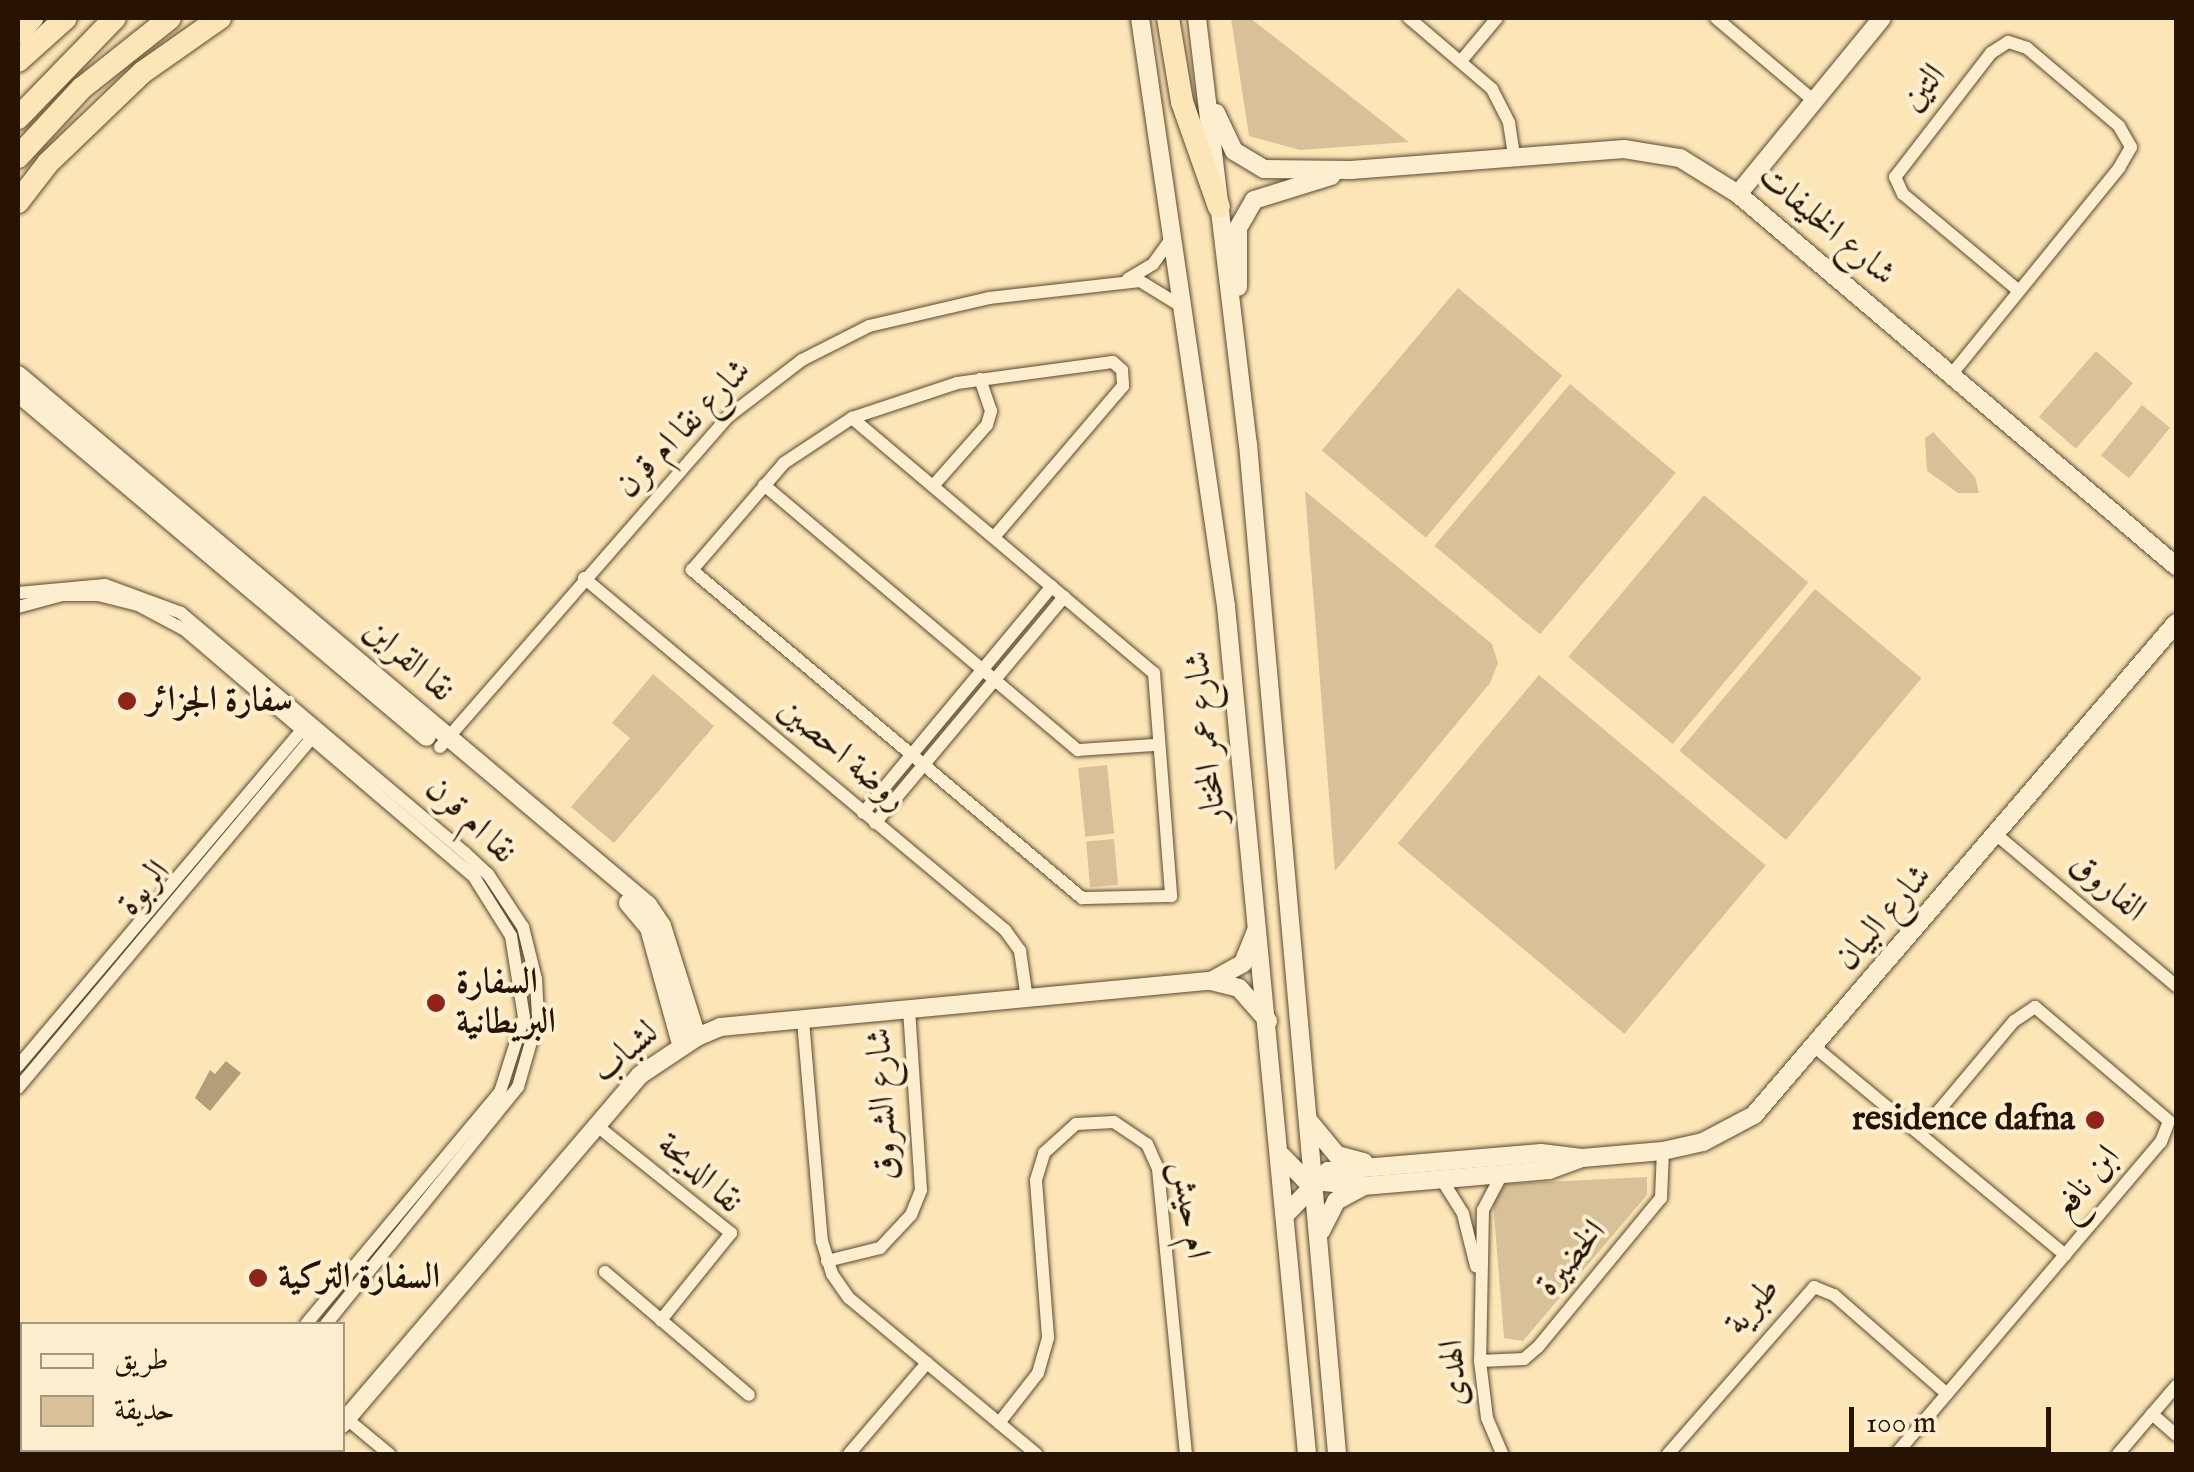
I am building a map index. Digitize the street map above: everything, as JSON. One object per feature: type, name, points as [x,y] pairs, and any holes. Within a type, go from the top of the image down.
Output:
[{"type":"highway","points":[[18,32],[32,18]]},
{"type":"highway","points":[[18,61],[66,18]]},
{"type":"highway","points":[[18,118],[115,18]]},
{"type":"highway","points":[[18,157],[82,88],[170,18]]},
{"type":"highway","points":[[18,202],[48,163],[143,72],[220,18]]},
{"type":"highway","points":[[1168,18],[1182,102],[1219,207]]},
{"type":"street","name":"شارع عمر المختار","points":[[1140,18],[1226,606],[1282,1156],[1307,1454]]},
{"type":"street","name":"شارع عمر المختار","points":[[1197,18],[1236,340],[1337,1454]]},
{"type":"street","points":[[1409,18],[1461,61],[1503,105],[1514,156]]},
{"type":"street","points":[[1461,61],[1497,18]]},
{"type":"street","points":[[1716,18],[1813,100]]},
{"type":"street","points":[[1738,194],[1882,18]]},
{"type":"street","name":"التين","points":[[1951,374],[2019,291],[2130,147],[2120,126],[2027,48],[2008,42],[1992,53],[1895,177],[1903,194],[2019,291]]},
{"type":"street","name":"شارع الخليفات","points":[[1206,84],[1224,137],[1246,162],[1264,169],[1351,170],[1514,156],[1653,151],[1709,172],[2176,566]]},
{"type":"street","name":"شارع الخليفات","points":[[1236,340],[1242,214],[1263,192],[1351,170]]},
{"type":"street","name":"شارع نقا ام قرن","points":[[443,743],[729,416],[768,382],[832,342],[925,310],[1116,282],[1147,269],[1172,238]]},
{"type":"street","name":"شارع نقا ام قرن","points":[[1116,282],[1156,287],[1180,306]]},
{"type":"street","points":[[852,418],[1154,673],[1156,745],[1171,896],[1082,898],[692,570],[764,485],[852,418],[908,395],[980,379],[1097,360],[1113,362],[1125,377],[994,537]]},
{"type":"street","name":"نقا القراين","points":[[18,375],[443,743]]},
{"type":"street","points":[[934,486],[987,424],[991,411],[980,379]]},
{"type":"street","name":"نقا القراين","points":[[18,393],[654,912],[689,1041]]},
{"type":"street","points":[[764,485],[987,679],[1078,750],[1156,745]]},
{"type":"street","name":"روضة احصين","points":[[584,578],[1005,930],[1020,952],[1027,999]]},
{"type":"street","name":"نقا ام قرن","points":[[18,593],[88,583],[162,602],[488,874],[522,927],[538,998],[535,1037],[518,1087],[328,1322]]},
{"type":"street","points":[[875,822],[923,766],[1052,586]]},
{"type":"street","name":"نقا ام قرن","points":[[18,606],[80,593],[155,612],[311,729],[474,877],[511,936],[524,998],[518,1047],[500,1092],[308,1322]]},
{"type":"street","points":[[863,813],[1064,597]]},
{"type":"street","name":"شارع البيان","points":[[1312,1183],[1328,1171],[1419,1166],[1541,1152],[1582,1158],[1663,1152],[1703,1142],[1754,1114],[1816,1048],[2176,623]]},
{"type":"street","name":"الربوة","points":[[18,1066],[311,729]]},
{"type":"street","name":"الربوة","points":[[18,1088],[311,729]]},
{"type":"street","name":"الفاروق","points":[[1998,836],[2176,986]]},
{"type":"street","points":[[1211,982],[1243,963],[1258,920]]},
{"type":"street","points":[[1211,982],[1239,988],[1269,1023]]},
{"type":"street","name":"لشباب","points":[[345,1422],[649,1066],[689,1041],[720,1027],[1211,982]]},
{"type":"street","name":"ابن نافع","points":[[1896,1454],[2167,1132],[2167,1117],[2043,1010],[2028,1008],[1920,1134]]},
{"type":"street","name":"شارع الشروق","points":[[827,1261],[880,1248],[903,1226],[921,1190],[910,1009]]},
{"type":"street","name":"شارع الشروق","points":[[803,1021],[827,1261],[849,1298],[1036,1454]]},
{"type":"street","points":[[1816,1048],[2065,1255]]},
{"type":"street","points":[[1306,1118],[1344,1159],[1419,1166]]},
{"type":"street","name":"ام حيش","points":[[998,1423],[1038,1374],[1048,1337],[1039,1166],[1056,1137],[1076,1124],[1114,1122],[1147,1144],[1158,1169],[1186,1454]]},
{"type":"street","name":"نقا الديحة","points":[[596,1125],[731,1234],[660,1320]]},
{"type":"street","name":"الخضيرة","points":[[1480,1361],[1532,1355],[1661,1198],[1663,1152]]},
{"type":"street","points":[[1282,1156],[1312,1183],[1286,1214]]},
{"type":"street","name":"شارع البيان","points":[[1312,1183],[1363,1186],[1442,1180],[1559,1168],[1582,1158]]},
{"type":"street","name":"الهدى","points":[[1502,1174],[1483,1210],[1480,1361],[1487,1418],[1502,1454]]},
{"type":"street","name":"الهدى","points":[[1442,1180],[1463,1214],[1480,1283]]},
{"type":"street","points":[[1318,1246],[1332,1205],[1363,1186]]},
{"type":"street","points":[[604,1272],[749,1395]]},
{"type":"street","name":"طبرية","points":[[1668,1454],[1814,1287],[1834,1295],[1947,1394]]},
{"type":"street","points":[[849,1454],[927,1363]]},
{"type":"street","points":[[2118,1454],[2176,1386]]},
{"type":"street","points":[[2152,1414],[2176,1435]]},
{"type":"street","points":[[345,1422],[389,1454]]},
{"type":"green space","points":[[1231,18],[1250,18],[1409,142],[1300,150],[1249,136]]},
{"type":"green space","points":[[1458,288],[1562,375],[1426,538],[1322,450]]},
{"type":"green space","points":[[2096,351],[2133,383],[2076,449],[2039,417]]},
{"type":"green space","points":[[1570,384],[1676,473],[1540,634],[1434,546]]},
{"type":"green space","points":[[2142,405],[2170,428],[2129,478],[2101,456]]},
{"type":"green space","points":[[1933,432],[1975,477],[1979,493],[1958,493],[1927,471],[1925,438]]},
{"type":"green space","points":[[1305,491],[1492,644],[1498,663],[1490,683],[1335,871]]},
{"type":"green space","points":[[1704,495],[1808,582],[1673,744],[1568,657]]},
{"type":"green space","points":[[1815,589],[1921,678],[1786,840],[1679,751]]},
{"type":"green space","points":[[653,674],[714,726],[614,843],[571,807],[630,738],[612,723]]},
{"type":"green space","points":[[1539,675],[1766,865],[1624,1034],[1398,844]]},
{"type":"green space","points":[[1107,765],[1114,834],[1085,837],[1078,768]]},
{"type":"green space","points":[[1114,839],[1118,885],[1090,887],[1086,841]]},
{"type":"green space","points":[[1647,1177],[1647,1195],[1523,1341],[1504,1338],[1493,1201],[1506,1184]]},
{"type":"shaded area","points":[[226,1061],[241,1073],[210,1111],[195,1098],[210,1070],[215,1074]]},
{"type":"place","name":"سفارة الجزائر","points":[[127,701]]},
{"type":"place","name":"السفارة البريطانية","points":[[436,1003]]},
{"type":"place","name":"residence dafna","points":[[2095,1120]]},
{"type":"place","name":"السفارة التركية","points":[[258,1278]]}]
